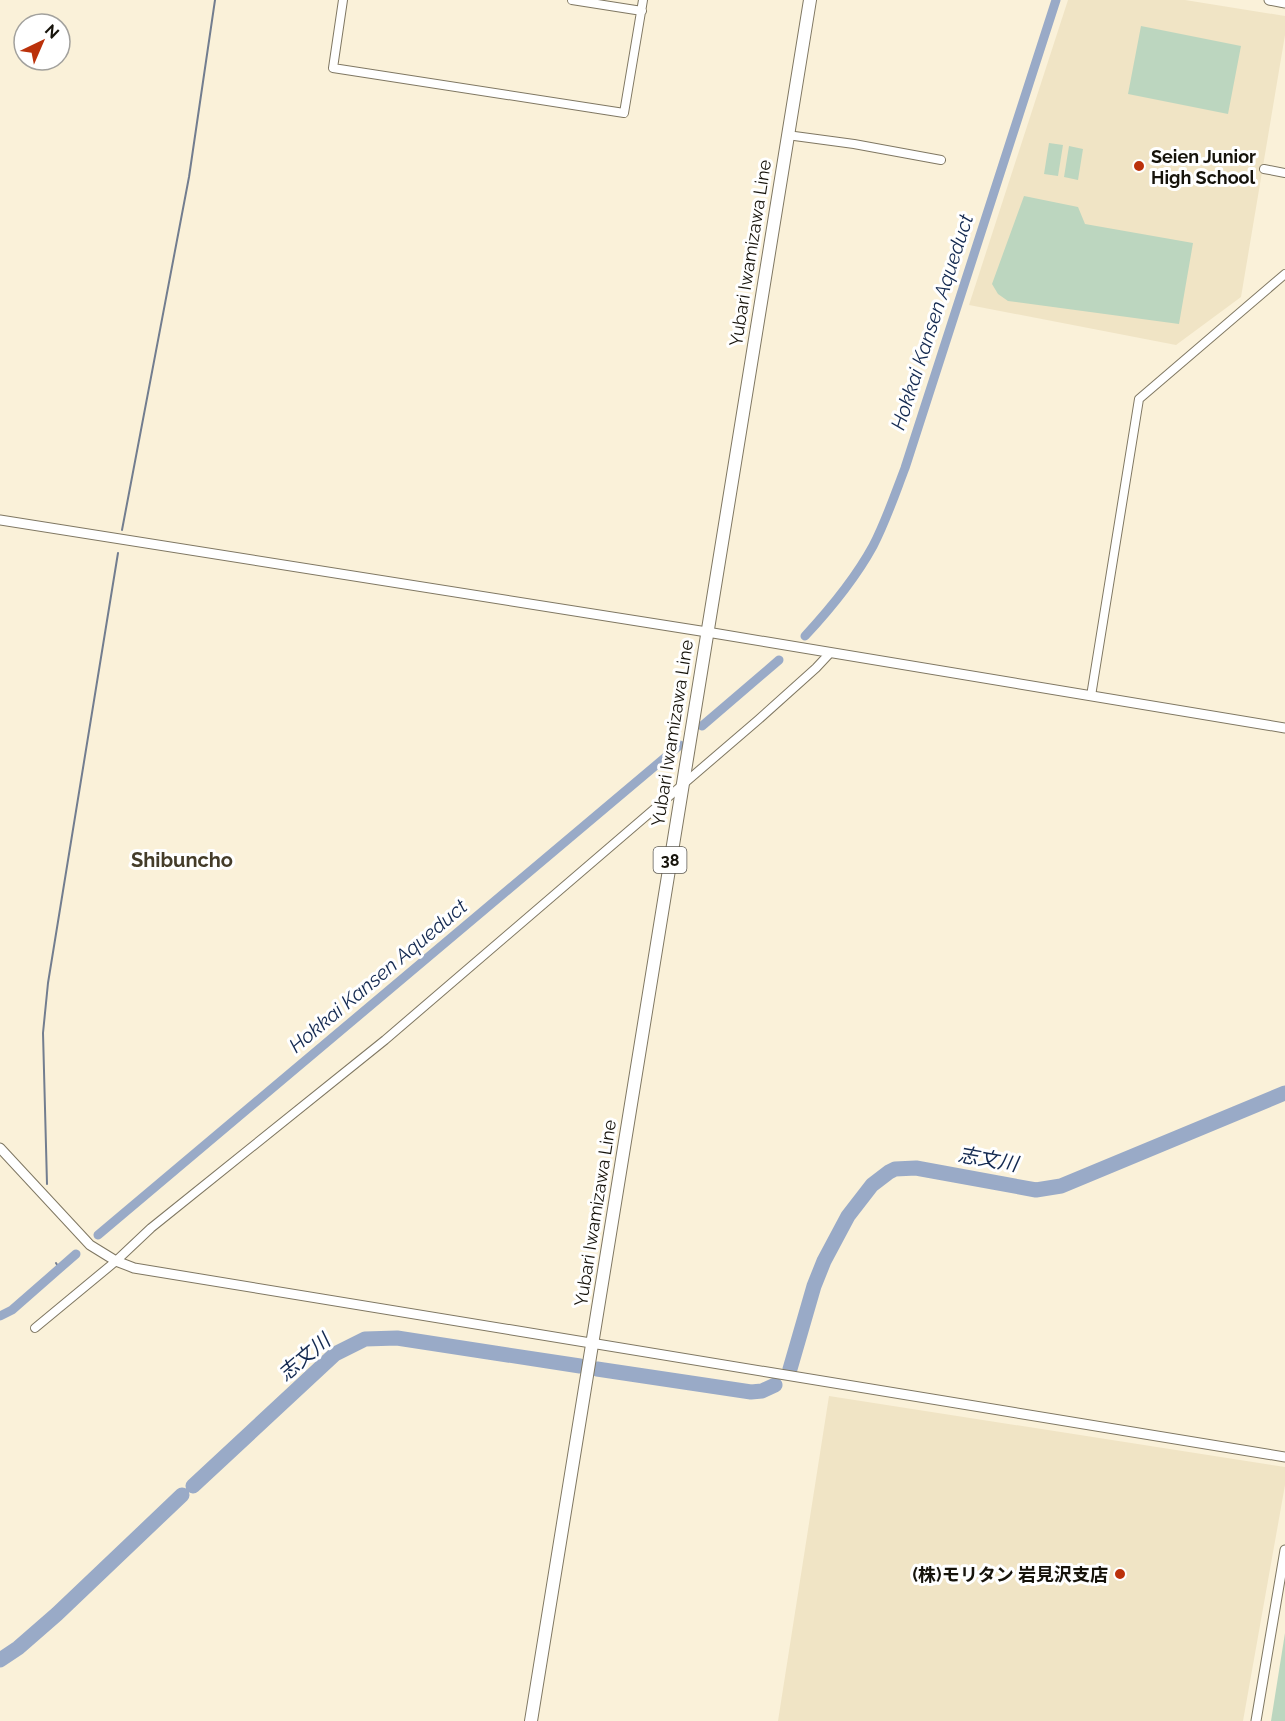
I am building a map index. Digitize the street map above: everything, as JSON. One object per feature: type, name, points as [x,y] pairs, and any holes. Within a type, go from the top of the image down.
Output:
[{"type":"main road","name":"Yubari Iwamizawa Line","points":[[531,1721],[810,0]]},
{"type":"street","points":[[343,0],[333,68],[624,113],[643,0]]},
{"type":"street","points":[[572,0],[642,11]]},
{"type":"street","points":[[1269,0],[1285,3]]},
{"type":"street","points":[[788,135],[941,160]]},
{"type":"street","points":[[1263,169],[1285,173]]},
{"type":"street","points":[[1091,696],[1139,399],[1285,274]]},
{"type":"street","points":[[0,520],[707,632],[1285,728]]},
{"type":"street","points":[[35,1328],[116,1262],[151,1228],[385,1040],[758,720],[830,653]]},
{"type":"street","points":[[0,1148],[90,1245],[116,1262],[134,1268],[1285,1457]]},
{"type":"street","points":[[1256,1721],[1285,1550]]},
{"type":"shaded area","name":"Seien Junior High School","points":[[1068,0],[1185,0],[1285,16],[1285,35],[1241,297],[1176,345],[969,305]]},
{"type":"shaded area","points":[[829,1396],[1285,1467],[1285,1485],[1243,1721],[778,1721]]},
{"type":"green space","points":[[1141,26],[1241,46],[1228,114],[1128,94]]},
{"type":"green space","points":[[1049,143],[1063,145],[1058,176],[1044,174]]},
{"type":"green space","points":[[1069,146],[1083,149],[1078,180],[1064,177]]},
{"type":"green space","points":[[1024,196],[1078,207],[1085,224],[1193,243],[1179,324],[1008,301],[998,294],[992,284]]},
{"type":"green space","points":[[1285,1633],[1285,1721],[1271,1721]]},
{"type":"waterway","points":[[122,530],[189,177],[215,0]]},
{"type":"waterway","name":"Hokkai Kansen Aqueduct","points":[[805,636],[858,570],[873,546],[890,507],[905,468],[1056,0]]},
{"type":"waterway","points":[[47,1184],[43,1033],[48,983],[118,553]]},
{"type":"waterway","name":"Hokkai Kansen Aqueduct","points":[[702,726],[779,660]]},
{"type":"waterway","name":"Hokkai Kansen Aqueduct","points":[[98,1235],[680,745]]},
{"type":"waterway","name":"志文川","points":[[790,1369],[814,1286],[824,1261],[848,1216],[872,1185],[889,1172],[895,1169],[916,1168],[1036,1190],[1061,1186],[1285,1093]]},
{"type":"waterway","name":"Hokkai Kansen Aqueduct","points":[[0,1316],[12,1310],[76,1254]]},
{"type":"waterway","name":"Hokkai Kansen Aqueduct","points":[[56,1263],[59,1268]]},
{"type":"waterway","name":"志文川","points":[[193,1486],[335,1354],[365,1339],[397,1338],[580,1366]]},
{"type":"waterway","name":"志文川","points":[[597,1369],[751,1392],[762,1391],[775,1385]]},
{"type":"waterway","name":"志文川","points":[[0,1660],[18,1648],[57,1614],[182,1495]]},
{"type":"place","name":"Seien Junior High School","points":[[1139,166]]},
{"type":"place","name":"(株)モリタン 岩見沢支店","points":[[1120,1574]]},
{"type":"district","name":"Shibuncho","points":[[182,860]]}]
